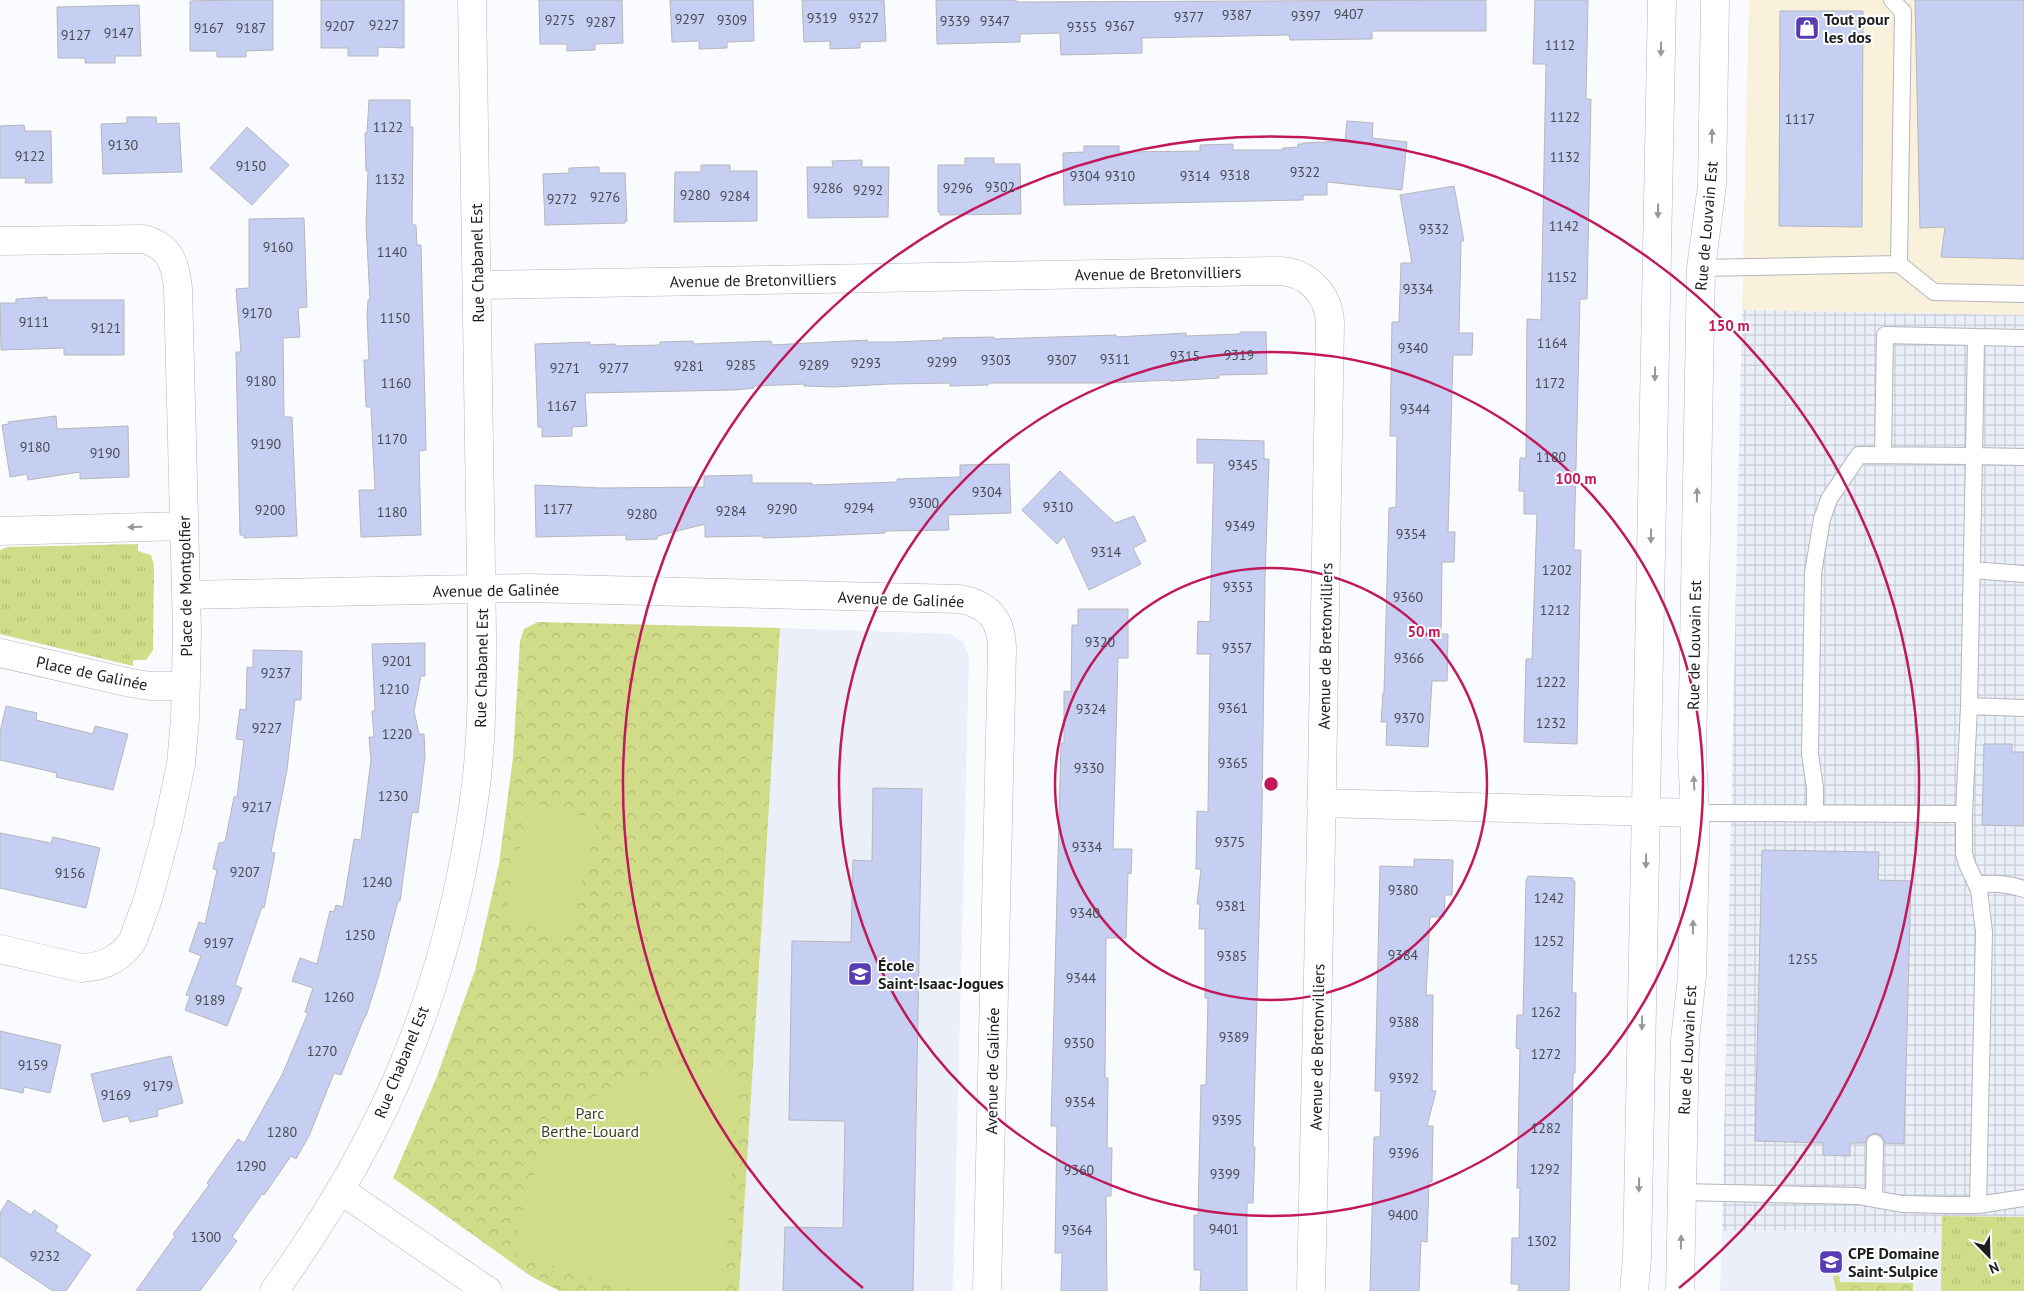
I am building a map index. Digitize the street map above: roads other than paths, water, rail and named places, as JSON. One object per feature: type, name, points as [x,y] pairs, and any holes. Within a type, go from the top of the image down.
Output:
[{"type":"street","name":"Rue Chabanel Est","points":[[274,1291],[318,1228],[340,1190],[372,1132],[410,1046],[428,996],[450,918],[468,839],[478,758],[482,689],[472,0]]},
{"type":"street","points":[[1634,1291],[1637,1258],[1662,0]]},
{"type":"street","name":"Rue de Louvain Est","points":[[1680,1291],[1684,1040],[1692,976],[1695,813],[1692,754],[1701,268],[1712,185],[1714,0]]},
{"type":"street","name":"Place de Montgolfier","points":[[0,241],[143,240],[158,245],[170,256],[177,271],[178,288],[186,595],[185,719],[180,764],[167,830],[137,932],[128,947],[107,964],[99,967],[81,968],[0,949]]},
{"type":"street","name":"Avenue de Bretonvilliers","points":[[476,286],[1279,271],[1295,274],[1312,283],[1328,306],[1330,323],[1311,1291]]},
{"type":"street","points":[[0,531],[184,526]]},
{"type":"street","name":"Avenue de Galinée","points":[[186,595],[528,588],[959,599],[976,603],[984,608],[996,620],[1002,636],[986,1291]]},
{"type":"street","name":"Place de Galinée","points":[[0,653],[131,683],[150,686],[186,686]]},
{"type":"street","points":[[1321,803],[1695,813]]},
{"type":"street","points":[[340,1190],[488,1291]]},
{"type":"lane","points":[[1892,0],[1903,12],[1899,264]]},
{"type":"lane","points":[[1701,268],[1899,264],[1934,292],[2024,294]]},
{"type":"lane","points":[[1883,455],[1885,336],[2024,338]]},
{"type":"lane","points":[[1976,336],[1969,706],[1964,854],[1977,885],[1982,908],[1984,932],[1978,1205]]},
{"type":"lane","points":[[1815,814],[1815,788],[1810,754],[1811,620],[1813,572],[1817,544],[1828,499],[1860,455],[2024,457]]},
{"type":"lane","points":[[1972,570],[2024,574]]},
{"type":"lane","points":[[1969,706],[2024,708]]},
{"type":"lane","points":[[1695,813],[1964,814]]},
{"type":"lane","points":[[1977,885],[1990,882],[2024,889]]},
{"type":"lane","points":[[1874,1199],[1875,1143]]},
{"type":"lane","points":[[1682,1192],[1858,1196],[1902,1204],[1978,1205],[2024,1198]]},
{"type":"place","name":"Tout pour les dos","points":[[1807,28]]},
{"type":"place","name":"École Saint-Isaac-Jogues","points":[[860,974]]},
{"type":"place","name":"CPE Domaine Saint-Sulpice","points":[[1831,1262]]},
{"type":"park label","name":"Parc Berthe-Louard","points":[[590,1122]]}]
